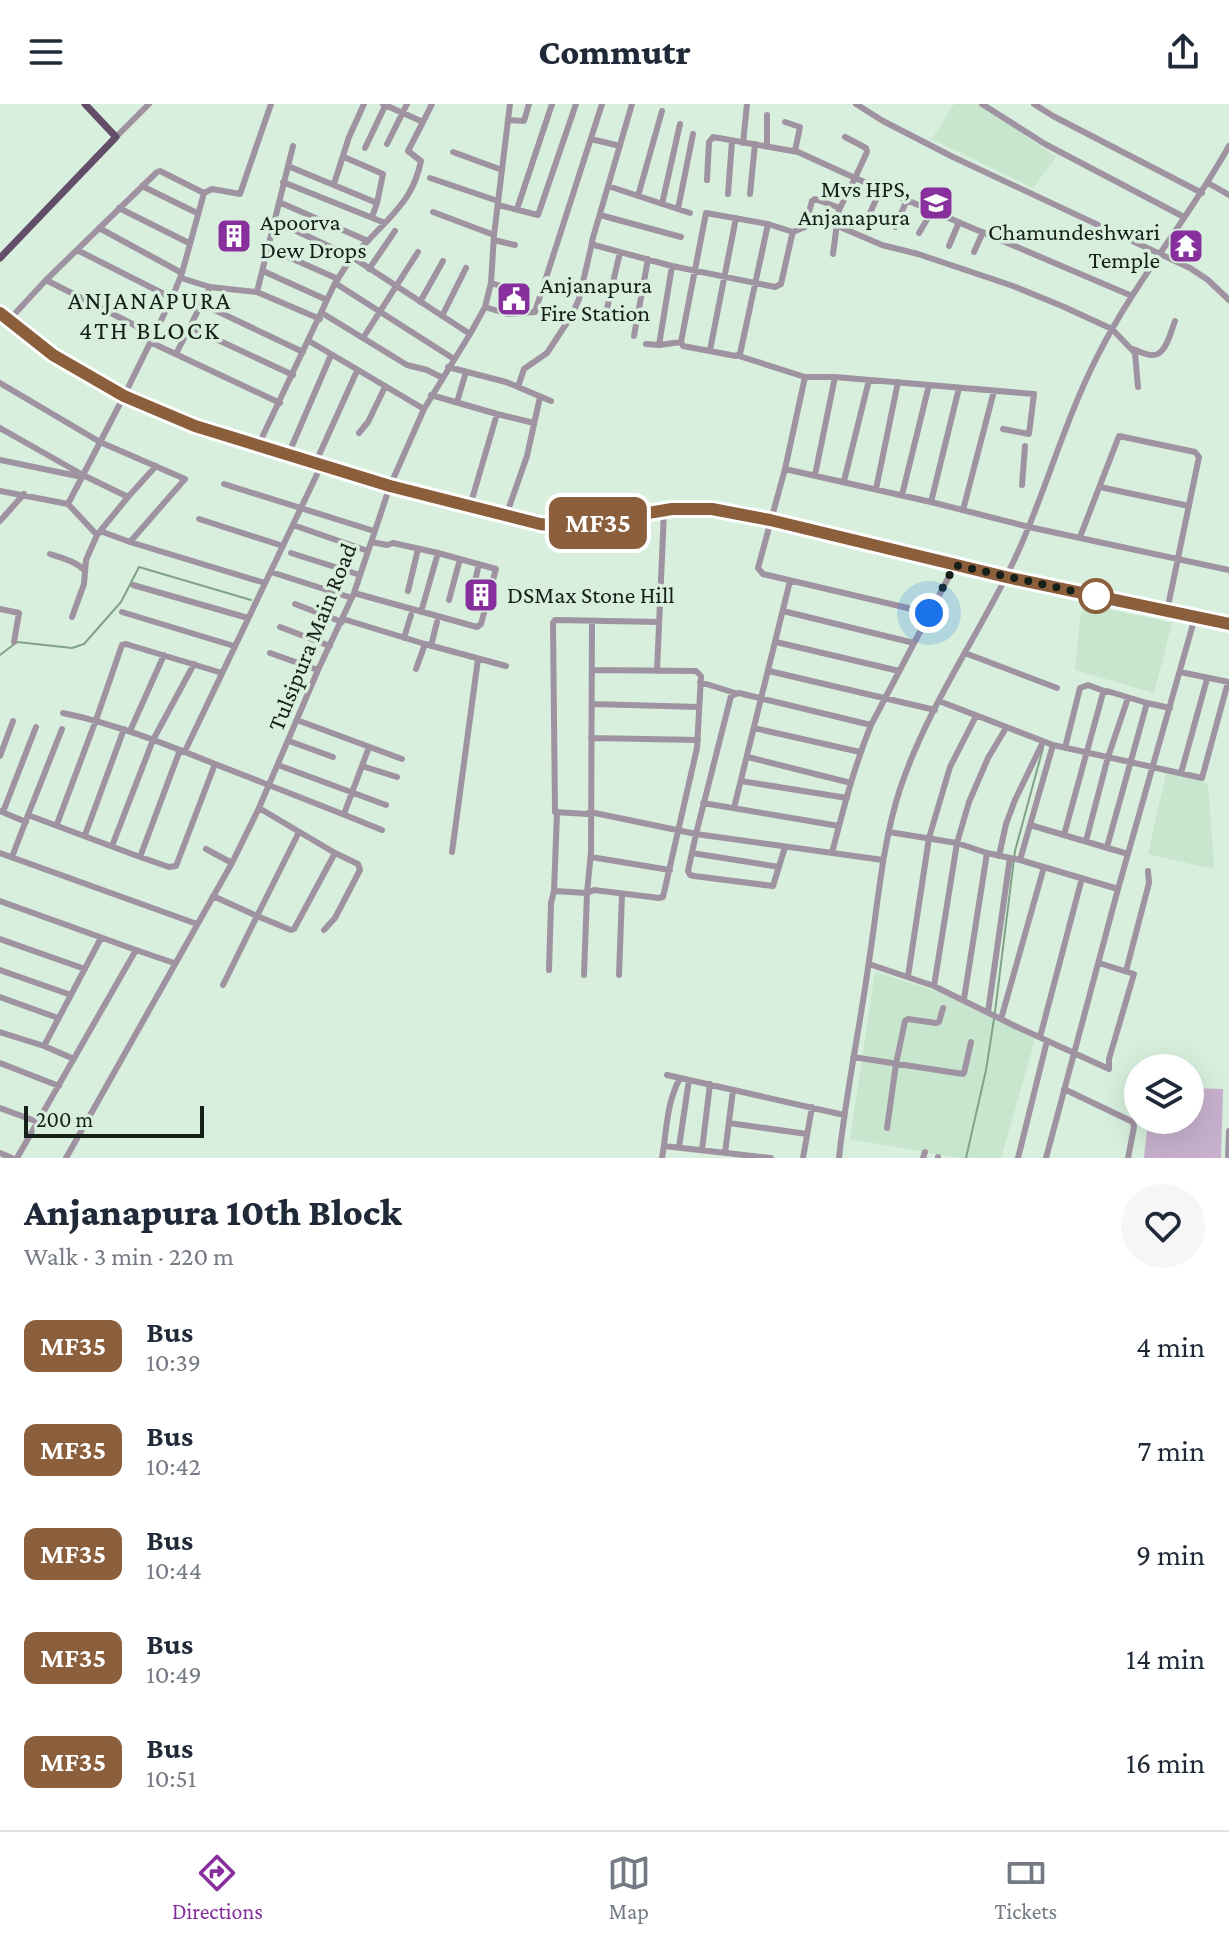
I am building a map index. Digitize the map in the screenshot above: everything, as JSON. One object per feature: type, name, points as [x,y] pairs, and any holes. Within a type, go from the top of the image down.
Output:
[{"type":"main road","points":[[0,258],[116,137],[85,104]]},
{"type":"main road","points":[[0,313],[53,355],[124,396],[195,426],[390,486],[506,516],[564,527],[664,511],[712,509],[1006,577],[1229,624]]},
{"type":"street","points":[[116,137],[149,104]]},
{"type":"street","points":[[68,504],[172,298],[182,275],[204,193],[212,189],[240,194],[271,104]]},
{"type":"street","points":[[334,184],[349,137],[364,104]]},
{"type":"street","points":[[365,148],[385,104],[423,122]]},
{"type":"street","points":[[387,144],[407,104]]},
{"type":"street","points":[[258,446],[336,281],[352,257],[405,202],[414,185],[421,161],[408,151],[432,104]]},
{"type":"street","name":"Tulsipura Main Road","points":[[66,1158],[232,863],[353,596],[390,486],[424,409],[485,307],[491,283],[510,104]]},
{"type":"street","points":[[508,120],[524,121],[529,104]]},
{"type":"street","points":[[517,209],[552,104]]},
{"type":"street","points":[[430,178],[538,214],[576,104]]},
{"type":"street","points":[[485,307],[508,314],[535,312],[602,104]]},
{"type":"street","points":[[518,387],[524,369],[547,353],[579,299],[632,104]]},
{"type":"street","points":[[743,143],[746,104]]},
{"type":"street","points":[[856,104],[965,163],[1190,268],[1229,300]]},
{"type":"street","points":[[982,104],[1045,144],[1184,217]]},
{"type":"street","points":[[1034,104],[1202,193]]},
{"type":"street","points":[[638,196],[662,111]]},
{"type":"street","points":[[767,115],[767,146]]},
{"type":"street","points":[[785,122],[800,127],[795,151]]},
{"type":"street","points":[[662,204],[680,124]]},
{"type":"street","points":[[678,209],[693,134]]},
{"type":"street","points":[[707,180],[709,142],[713,137],[795,151],[1132,296]]},
{"type":"street","points":[[833,254],[836,217],[867,152],[866,148],[845,137]]},
{"type":"street","points":[[591,139],[620,146]]},
{"type":"street","points":[[728,194],[732,141]]},
{"type":"street","points":[[750,194],[755,144]]},
{"type":"street","points":[[257,292],[293,146]]},
{"type":"street","points":[[839,1158],[883,860],[900,791],[913,754],[1006,577],[1029,527],[1082,389],[1112,329],[1202,193],[1229,146]]},
{"type":"street","points":[[453,152],[502,170]]},
{"type":"street","points":[[344,157],[383,174],[372,217]]},
{"type":"street","points":[[288,166],[377,203]]},
{"type":"street","points":[[9,320],[157,172],[204,193]]},
{"type":"street","points":[[283,182],[385,223]]},
{"type":"street","points":[[1208,183],[1229,195]]},
{"type":"street","points":[[142,186],[197,213]]},
{"type":"street","points":[[608,186],[690,213]]},
{"type":"street","points":[[868,217],[881,189]]},
{"type":"street","points":[[681,342],[706,213],[768,224],[793,232],[805,227],[813,199],[840,208]]},
{"type":"street","points":[[895,227],[907,200]]},
{"type":"street","points":[[279,202],[368,241]]},
{"type":"street","points":[[119,208],[189,243]]},
{"type":"street","points":[[919,233],[932,211]]},
{"type":"street","points":[[433,212],[515,245]]},
{"type":"street","points":[[600,215],[681,237]]},
{"type":"street","points":[[710,350],[736,218]]},
{"type":"street","points":[[275,221],[352,257],[470,334]]},
{"type":"street","points":[[949,246],[959,222]]},
{"type":"street","points":[[837,223],[882,245],[1013,286],[1062,306],[1112,329],[1133,349],[1153,356],[1159,354],[1175,321]]},
{"type":"street","points":[[739,356],[768,224]]},
{"type":"street","points":[[99,228],[182,275],[210,287],[257,292],[321,316],[407,365],[443,378]]},
{"type":"street","points":[[369,269],[395,231]]},
{"type":"street","points":[[592,243],[672,266],[775,287],[781,284],[793,232]]},
{"type":"street","points":[[974,252],[983,232]]},
{"type":"street","points":[[268,248],[336,281],[454,359]]},
{"type":"street","points":[[77,250],[172,298]]},
{"type":"street","points":[[363,338],[418,252]]},
{"type":"street","points":[[606,313],[620,252]]},
{"type":"street","points":[[634,336],[648,259]]},
{"type":"street","points":[[420,302],[443,261]]},
{"type":"street","points":[[659,345],[672,266]]},
{"type":"street","points":[[442,316],[466,268]]},
{"type":"street","points":[[263,271],[327,300]]},
{"type":"street","points":[[46,280],[154,335]]},
{"type":"street","points":[[491,283],[514,290]]},
{"type":"street","points":[[176,354],[210,287]]},
{"type":"street","points":[[202,304],[303,352]]},
{"type":"street","points":[[190,327],[293,375]]},
{"type":"street","points":[[309,341],[424,409]]},
{"type":"street","points":[[150,342],[280,403]]},
{"type":"street","points":[[646,344],[681,342]]},
{"type":"street","points":[[681,342],[683,346],[739,356],[805,377],[1034,394],[1029,434],[1003,429]]},
{"type":"street","points":[[1133,349],[1138,387]]},
{"type":"street","points":[[288,455],[331,355]]},
{"type":"street","points":[[448,367],[506,382],[551,401]]},
{"type":"street","points":[[140,857],[182,751],[301,508],[357,371]]},
{"type":"street","points":[[457,402],[466,372]]},
{"type":"street","points":[[805,377],[785,469],[758,568],[763,574],[929,613]]},
{"type":"street","points":[[815,475],[835,377]]},
{"type":"street","points":[[844,481],[869,380]]},
{"type":"street","points":[[876,489],[898,382]]},
{"type":"street","points":[[1,385],[100,442],[185,480],[130,542]]},
{"type":"street","points":[[902,495],[929,385]]},
{"type":"street","points":[[359,433],[368,422],[385,387]]},
{"type":"street","points":[[931,502],[959,388]]},
{"type":"street","points":[[963,510],[994,391]]},
{"type":"street","points":[[431,395],[534,423]]},
{"type":"street","points":[[506,516],[527,456],[540,397]]},
{"type":"street","points":[[470,506],[497,414]]},
{"type":"street","points":[[0,428],[83,476],[128,497]]},
{"type":"street","points":[[1080,537],[1119,436],[1195,452],[1199,457],[1167,611]]},
{"type":"street","points":[[1022,485],[1025,446]]},
{"type":"street","points":[[0,460],[83,476]]},
{"type":"street","points":[[72,617],[84,584],[86,560],[99,533],[156,466]]},
{"type":"street","points":[[785,469],[1029,527],[1229,570]]},
{"type":"street","points":[[224,484],[374,531]]},
{"type":"street","points":[[1100,487],[1189,506]]},
{"type":"street","points":[[0,491],[68,504],[99,533],[265,583]]},
{"type":"street","points":[[0,521],[24,494]]},
{"type":"street","points":[[657,671],[664,511]]},
{"type":"street","points":[[199,519],[283,546]]},
{"type":"street","points":[[293,525],[368,551]]},
{"type":"street","points":[[271,572],[353,596],[477,627],[480,625],[496,570],[438,553],[393,543],[371,542]]},
{"type":"street","points":[[408,591],[418,549]]},
{"type":"street","points":[[291,553],[360,575]]},
{"type":"street","points":[[421,612],[438,553]]},
{"type":"street","points":[[50,554],[84,570]]},
{"type":"street","points":[[449,600],[460,559]]},
{"type":"street","points":[[469,606],[479,564]]},
{"type":"street","points":[[832,853],[860,752],[871,725],[955,565]]},
{"type":"street","points":[[734,808],[790,581]]},
{"type":"street","points":[[133,585],[248,618]]},
{"type":"street","points":[[295,604],[506,666]]},
{"type":"street","points":[[0,609],[19,613],[14,642]]},
{"type":"street","points":[[783,611],[914,643]]},
{"type":"street","points":[[122,612],[234,646]]},
{"type":"street","points":[[404,638],[411,615]]},
{"type":"street","points":[[1046,1158],[1195,617]]},
{"type":"street","points":[[549,970],[557,813],[554,809],[553,623],[558,619],[659,622]]},
{"type":"street","points":[[416,669],[437,622]]},
{"type":"street","points":[[584,975],[591,857],[592,622]]},
{"type":"street","points":[[280,627],[330,646]]},
{"type":"street","points":[[776,642],[899,671]]},
{"type":"street","points":[[57,824],[122,645],[222,673]]},
{"type":"street","points":[[270,653],[318,670]]},
{"type":"street","points":[[965,653],[1057,688]]},
{"type":"street","points":[[85,835],[127,730],[164,655]]},
{"type":"street","points":[[452,852],[478,659]]},
{"type":"street","points":[[112,846],[153,740],[194,664]]},
{"type":"street","points":[[554,891],[587,893],[594,890],[663,897],[698,740],[701,676],[696,671],[592,670]]},
{"type":"street","points":[[769,671],[935,710]]},
{"type":"street","points":[[939,701],[1053,745],[1200,778],[1204,777],[1228,682],[1180,672]]},
{"type":"street","points":[[1181,773],[1207,679]]},
{"type":"street","points":[[700,682],[871,725]]},
{"type":"street","points":[[1065,748],[1080,688],[1088,685],[1170,708]]},
{"type":"street","points":[[1064,835],[1104,691]]},
{"type":"street","points":[[736,693],[731,696],[688,871],[694,876],[771,887],[785,847]]},
{"type":"street","points":[[1086,841],[1108,757],[1128,698]]},
{"type":"street","points":[[1107,847],[1147,703]]},
{"type":"street","points":[[592,704],[699,707]]},
{"type":"street","points":[[63,713],[127,730],[382,830]]},
{"type":"street","points":[[908,976],[929,838],[950,767],[976,716]]},
{"type":"street","points":[[297,720],[402,759]]},
{"type":"street","points":[[0,756],[3,739],[13,721]]},
{"type":"street","points":[[36,727],[1,811],[57,824],[169,867],[176,866],[215,764]]},
{"type":"street","points":[[754,728],[860,752]]},
{"type":"street","points":[[934,986],[957,843],[969,802],[988,758],[1006,728]]},
{"type":"street","points":[[12,857],[62,729]]},
{"type":"street","points":[[591,738],[698,740]]},
{"type":"street","points":[[289,741],[333,757]]},
{"type":"street","points":[[999,856],[1015,800],[1043,742]]},
{"type":"street","points":[[1020,860],[1053,745]]},
{"type":"street","points":[[344,814],[369,747]]},
{"type":"street","points":[[748,757],[851,783]]},
{"type":"street","points":[[278,765],[386,805]]},
{"type":"street","points":[[362,766],[397,777]]},
{"type":"street","points":[[741,781],[847,798]]},
{"type":"street","points":[[703,803],[839,826]]},
{"type":"street","points":[[259,808],[358,864],[360,870],[335,918],[324,930]]},
{"type":"street","points":[[557,813],[590,812],[696,834],[883,860]]},
{"type":"street","points":[[1030,825],[1128,854]]},
{"type":"street","points":[[223,985],[299,832]]},
{"type":"street","points":[[889,832],[957,843],[1118,889]]},
{"type":"street","points":[[206,849],[232,863]]},
{"type":"street","points":[[0,853],[197,924]]},
{"type":"street","points":[[213,896],[294,929],[335,853]]},
{"type":"street","points":[[692,853],[779,867]]},
{"type":"street","points":[[964,999],[987,853]]},
{"type":"street","points":[[591,857],[670,870]]},
{"type":"street","points":[[988,1012],[1010,858]]},
{"type":"street","points":[[1001,1019],[1044,867]]},
{"type":"street","points":[[1126,971],[1149,883],[1148,871]]},
{"type":"street","points":[[1018,1158],[1082,878]]},
{"type":"street","points":[[619,975],[622,894]]},
{"type":"street","points":[[0,901],[174,963]]},
{"type":"street","points":[[44,1046],[101,938]]},
{"type":"street","points":[[0,939],[85,969]]},
{"type":"street","points":[[0,1153],[15,1158],[136,950]]},
{"type":"street","points":[[869,964],[964,999],[1109,1069],[1109,1059],[1134,974],[1099,963]]},
{"type":"street","points":[[0,970],[71,995]]},
{"type":"street","points":[[0,997],[58,1018]]},
{"type":"street","points":[[887,1128],[905,1021],[939,1022],[943,1008]]},
{"type":"street","points":[[0,1032],[74,1059]]},
{"type":"street","points":[[853,1057],[963,1074],[971,1042]]},
{"type":"street","points":[[0,1063],[59,1086]]},
{"type":"street","points":[[667,1075],[844,1115]]},
{"type":"street","points":[[662,1158],[668,1109],[680,1078]]},
{"type":"street","points":[[679,1147],[689,1080]]},
{"type":"street","points":[[702,1150],[710,1084]]},
{"type":"street","points":[[1064,1089],[1133,1122],[1128,1158]]},
{"type":"street","points":[[725,1153],[733,1090]]},
{"type":"street","points":[[803,1158],[812,1107]]},
{"type":"street","points":[[0,1108],[38,1122]]},
{"type":"street","points":[[729,1123],[807,1134]]},
{"type":"street","points":[[1228,1158],[1229,1131]]},
{"type":"street","points":[[664,1146],[771,1158]]},
{"type":"shaded area","points":[[954,104],[978,104],[1056,157],[1033,188],[932,139]]},
{"type":"shaded area","points":[[1084,604],[1172,623],[1154,693],[1075,670]]},
{"type":"shaded area","points":[[1166,773],[1208,783],[1212,869],[1148,854]]},
{"type":"shaded area","points":[[875,972],[939,992],[1035,1039],[1001,1158],[959,1158],[850,1139]]},
{"type":"shaded area","points":[[1204,1088],[1223,1089],[1221,1158],[1144,1158],[1147,1134],[1204,1134]]},
{"type":"waterway","points":[[0,655],[17,642],[72,648],[84,644],[121,602],[139,567],[251,600]]},
{"type":"waterway","points":[[995,1012],[1015,851],[1043,748]]},
{"type":"waterway","points":[[966,1158],[994,1019]]},
{"type":"bus line","name":"MF35","points":[[0,313],[53,355],[124,396],[195,426],[390,486],[540,524],[564,527],[672,509],[712,509],[1006,577],[1229,624]]},
{"type":"place","name":"Mvs HPS, Anjanapura","points":[[936,203]]},
{"type":"place","name":"Apoorva Dew Drops","points":[[234,236]]},
{"type":"place","name":"Chamundeshwari Temple","points":[[1186,246]]},
{"type":"place","name":"Anjanapura Fire Station","points":[[514,299]]},
{"type":"place","name":"DSMax Stone Hill","points":[[481,595]]},
{"type":"district","name":"ANJANAPURA 4TH BLOCK","points":[[150,315]]},
{"type":"route","points":[[929,613],[955,565],[1096,596]]}]
